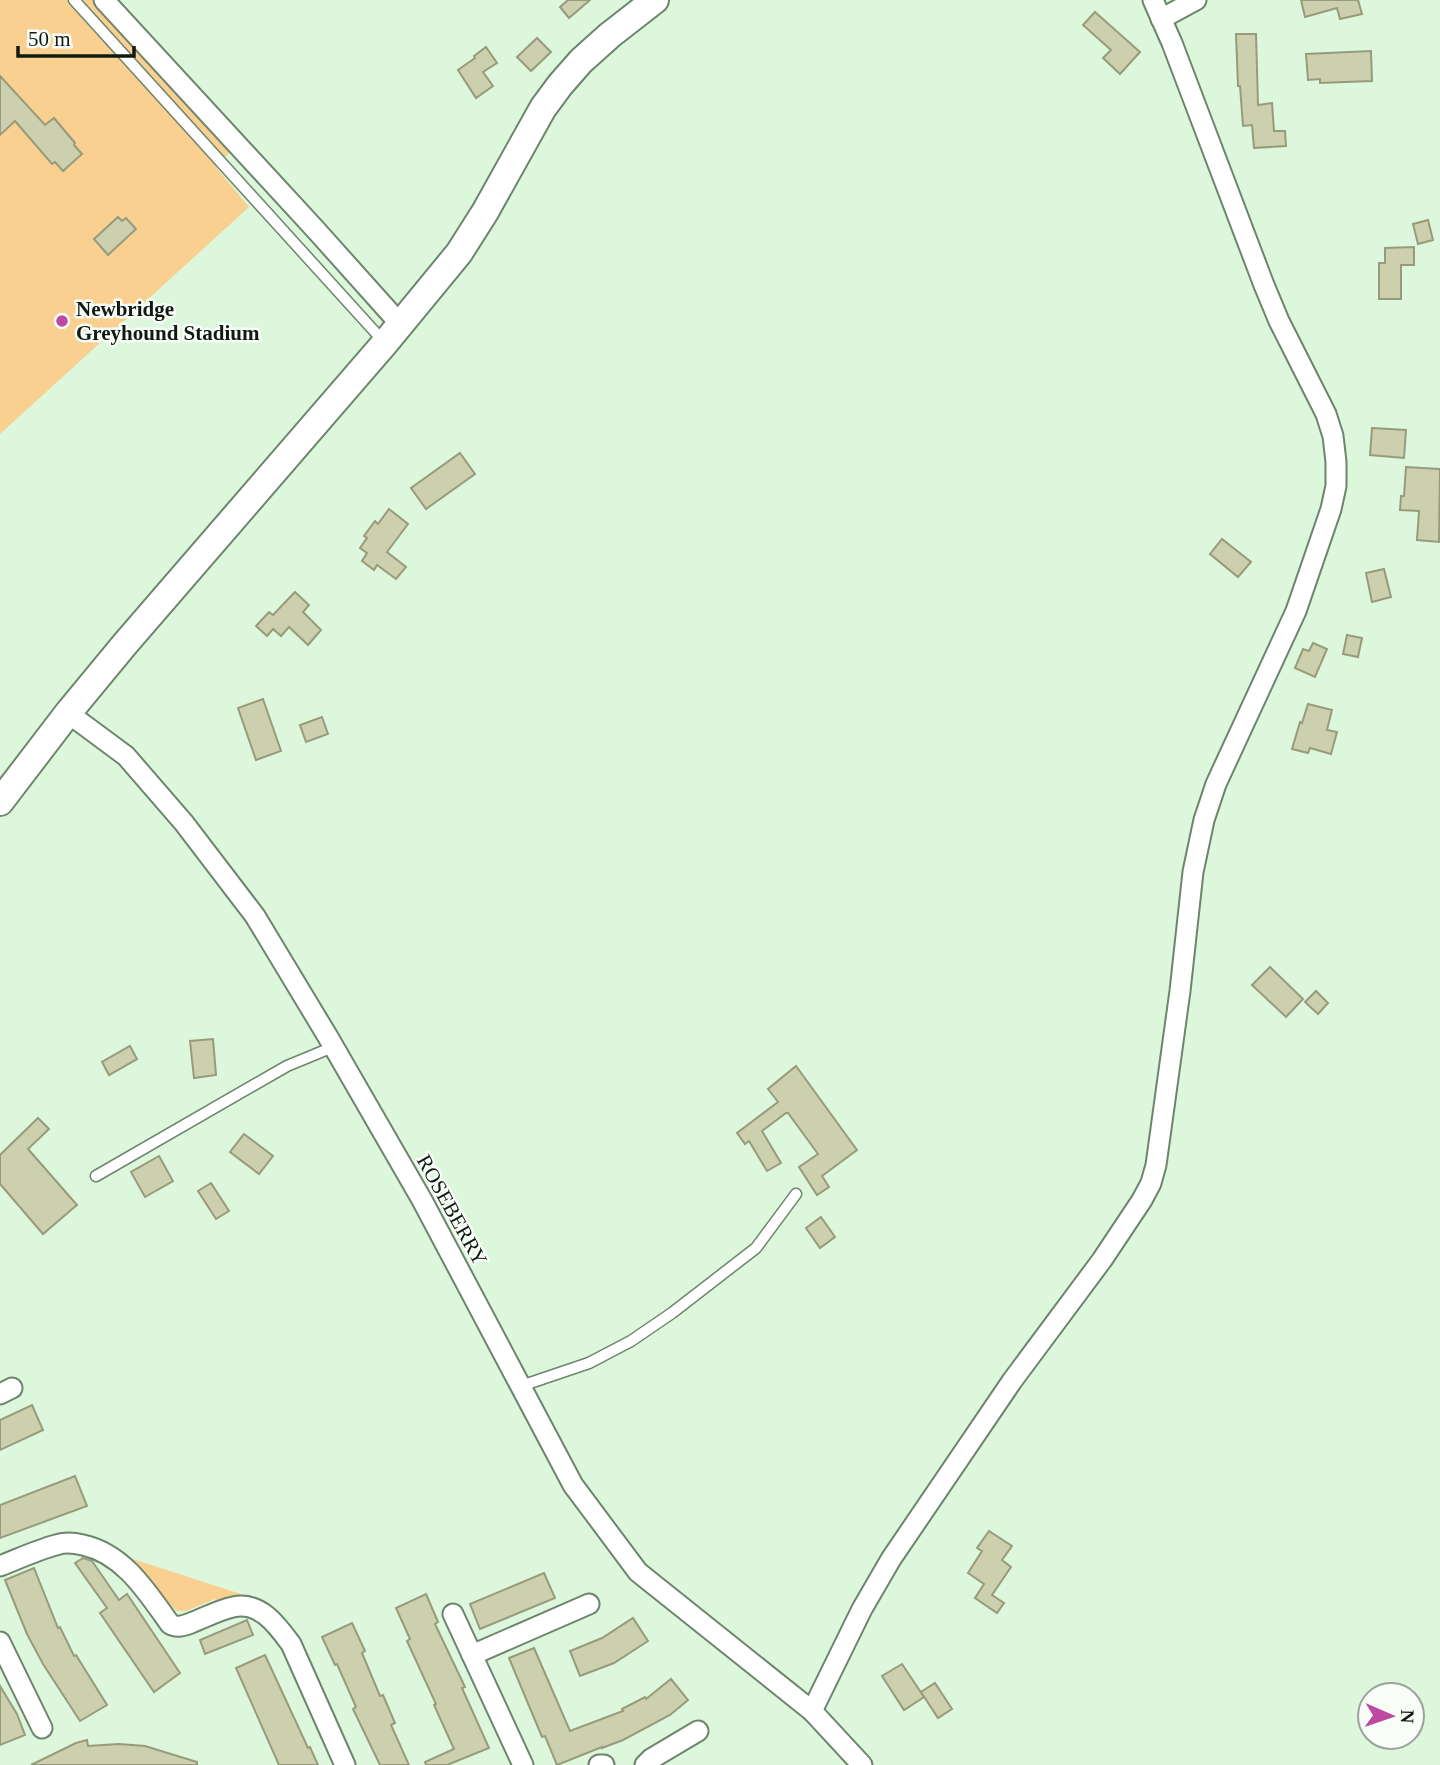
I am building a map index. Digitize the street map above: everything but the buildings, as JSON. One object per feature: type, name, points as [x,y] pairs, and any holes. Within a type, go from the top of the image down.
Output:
[{"type":"main road","points":[[0,802],[125,644],[393,334],[459,253],[543,108],[560,86],[581,61],[654,0]]},
{"type":"street","points":[[104,0],[297,209],[393,334]]},
{"type":"street","points":[[812,1712],[862,1609],[891,1559],[1012,1381],[1102,1260],[1142,1200],[1150,1183],[1156,1165],[1193,872],[1204,820],[1221,774],[1296,611],[1323,536],[1336,485],[1336,449],[1326,414],[1274,309],[1153,0]]},
{"type":"street","points":[[1161,19],[1196,0]]},
{"type":"street","name":"ROSEBERRY","points":[[68,713],[126,756],[184,823],[255,916],[436,1225],[573,1485],[638,1572],[812,1712],[862,1765]]},
{"type":"street","points":[[0,1566],[58,1544],[76,1544],[96,1548],[117,1561],[130,1572],[173,1626],[183,1626],[235,1606],[264,1612],[291,1644],[345,1765]]},
{"type":"street","points":[[472,1655],[589,1604]]},
{"type":"street","points":[[453,1614],[523,1765]]},
{"type":"street","points":[[0,1642],[42,1728]]},
{"type":"street","points":[[645,1765],[698,1731]]},
{"type":"lane","points":[[74,0],[393,334]]},
{"type":"lane","points":[[96,1176],[287,1066],[333,1047]]},
{"type":"lane","points":[[521,1386],[589,1363],[631,1341],[672,1313],[756,1248],[796,1194]]},
{"type":"shaded area","name":"Newbridge Greyhound Stadium","points":[[0,0],[95,0],[231,151],[216,167],[249,207],[0,434]]},
{"type":"shaded area","points":[[133,1559],[253,1598],[215,1599],[186,1611],[177,1611]]},
{"type":"place","name":"Newbridge Greyhound Stadium","points":[[62,321]]}]
